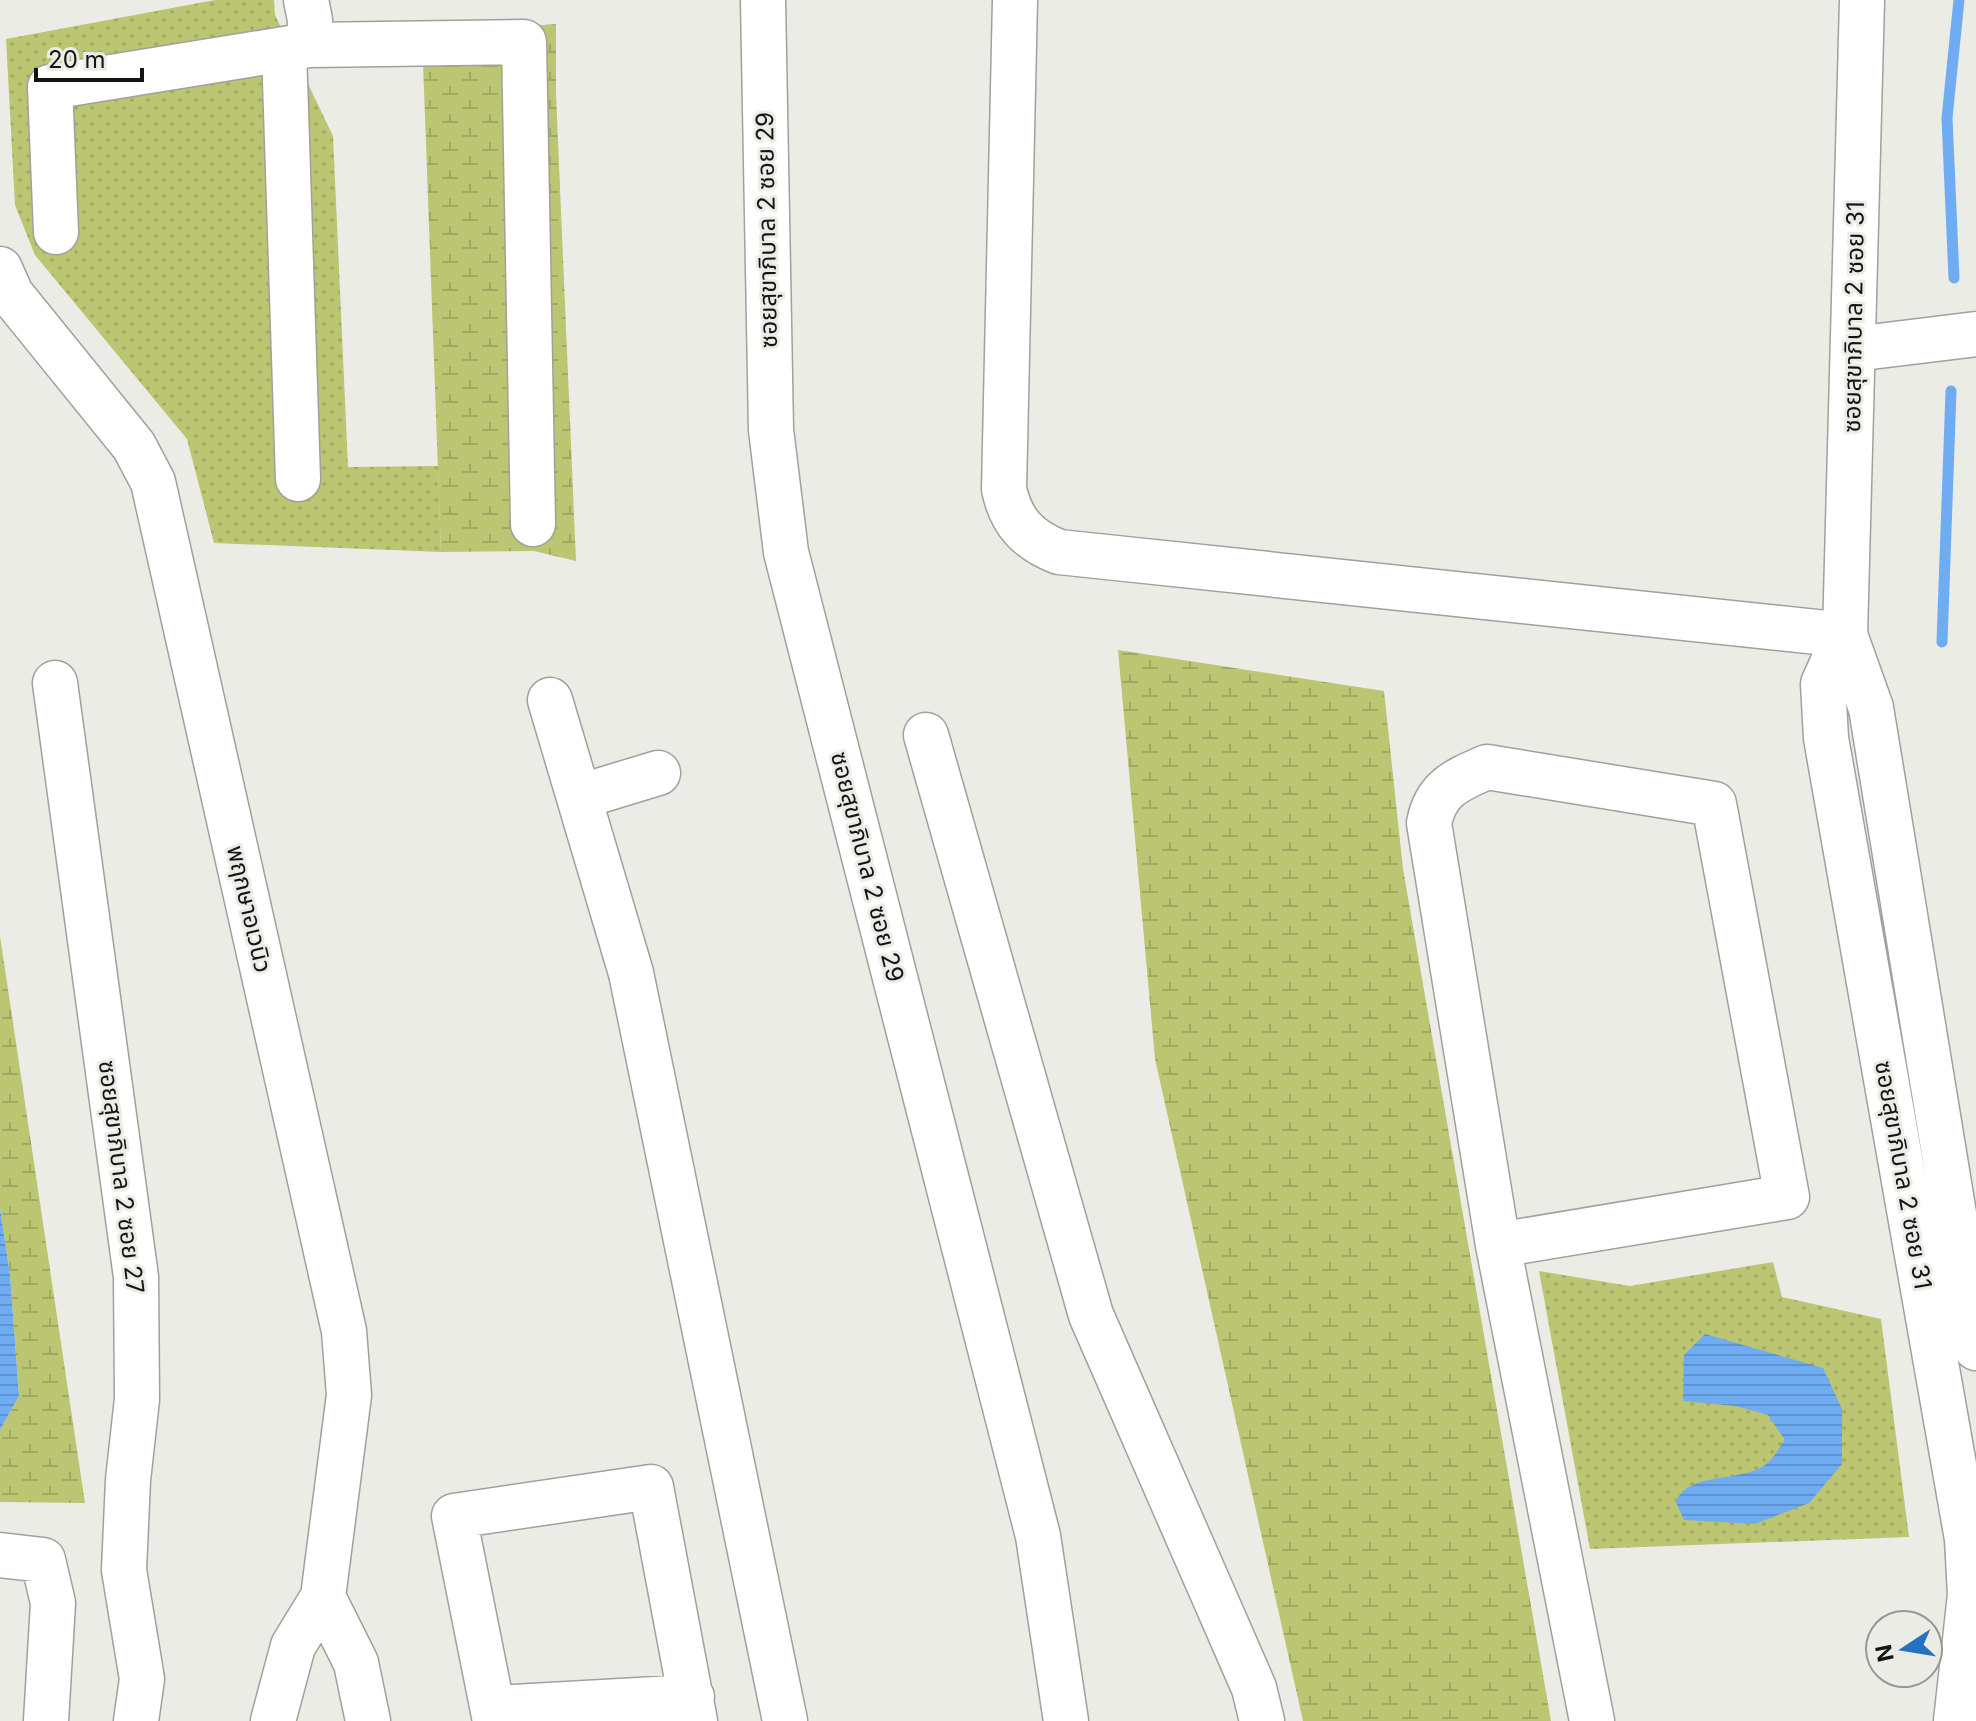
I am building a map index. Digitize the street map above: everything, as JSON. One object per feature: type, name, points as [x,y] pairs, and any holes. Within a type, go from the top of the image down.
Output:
[{"type":"street","points":[[298,479],[296,47],[310,20],[306,0]]},
{"type":"street","name":"ซอยสุขาภิบาล 2 ซอย 29","points":[[763,0],[771,430],[786,552],[1035,1522],[1066,1721]]},
{"type":"street","points":[[1015,0],[1004,489],[1008,508],[1023,532],[1037,544],[1059,552],[1845,635]]},
{"type":"street","name":"ซอยสุขาภิบาล 2 ซอย 31","points":[[1862,0],[1845,635],[1871,708],[1976,1348]]},
{"type":"street","points":[[56,232],[50,87],[296,47],[524,42],[533,524]]},
{"type":"street","name":"พฤกษาอเวนิว","points":[[0,269],[11,294],[134,446],[153,482],[344,1331],[349,1395],[323,1597],[293,1646],[273,1721]]},
{"type":"street","points":[[1854,349],[1976,334]]},
{"type":"street","name":"ซอยสุขาภิบาล 2 ซอย 31","points":[[1845,635],[1823,684],[1826,738],[1967,1539],[1970,1595],[1956,1721]]},
{"type":"street","name":"ซอยสุขาภิบาล 2 ซอย 27","points":[[55,683],[136,1277],[137,1399],[128,1480],[124,1570],[142,1679],[136,1721]]},
{"type":"street","points":[[550,700],[631,973],[785,1721]]},
{"type":"street","points":[[926,735],[1091,1315],[1254,1688],[1262,1721]]},
{"type":"street","points":[[1498,1245],[1787,1197],[1714,804],[1487,767],[1456,780],[1433,802],[1429,823],[1498,1245],[1592,1721]]},
{"type":"street","points":[[579,797],[658,773]]},
{"type":"street","points":[[651,1487],[694,1709],[494,1714],[454,1516],[651,1487]]},
{"type":"street","points":[[0,1555],[43,1560],[53,1603],[46,1721]]},
{"type":"street","points":[[323,1597],[356,1663],[368,1721]]},
{"type":"green space","points":[[215,0],[274,0],[275,15],[333,136],[348,467],[438,466],[441,552],[214,543],[187,439],[35,255],[15,205],[6,39]]},
{"type":"green space","points":[[556,24],[556,94],[576,561],[534,551],[441,552],[422,35]]},
{"type":"green space","points":[[1118,650],[1384,691],[1403,869],[1551,1721],[1303,1721],[1155,1059]]},
{"type":"green space","points":[[0,936],[85,1503],[0,1502],[0,1430],[19,1396],[10,1275],[0,1208]]},
{"type":"green space","points":[[1773,1262],[1782,1297],[1881,1319],[1909,1537],[1590,1549],[1539,1271],[1630,1286]]},
{"type":"water","points":[[0,1208],[10,1275],[19,1396],[0,1430]]},
{"type":"water","points":[[1705,1334],[1823,1368],[1842,1409],[1842,1464],[1809,1503],[1755,1524],[1684,1520],[1676,1502],[1682,1492],[1703,1481],[1742,1474],[1765,1465],[1785,1440],[1768,1415],[1736,1406],[1683,1401],[1684,1355]]},
{"type":"waterway","points":[[1954,278],[1947,118],[1959,0]]},
{"type":"waterway","points":[[1942,642],[1951,391]]}]
